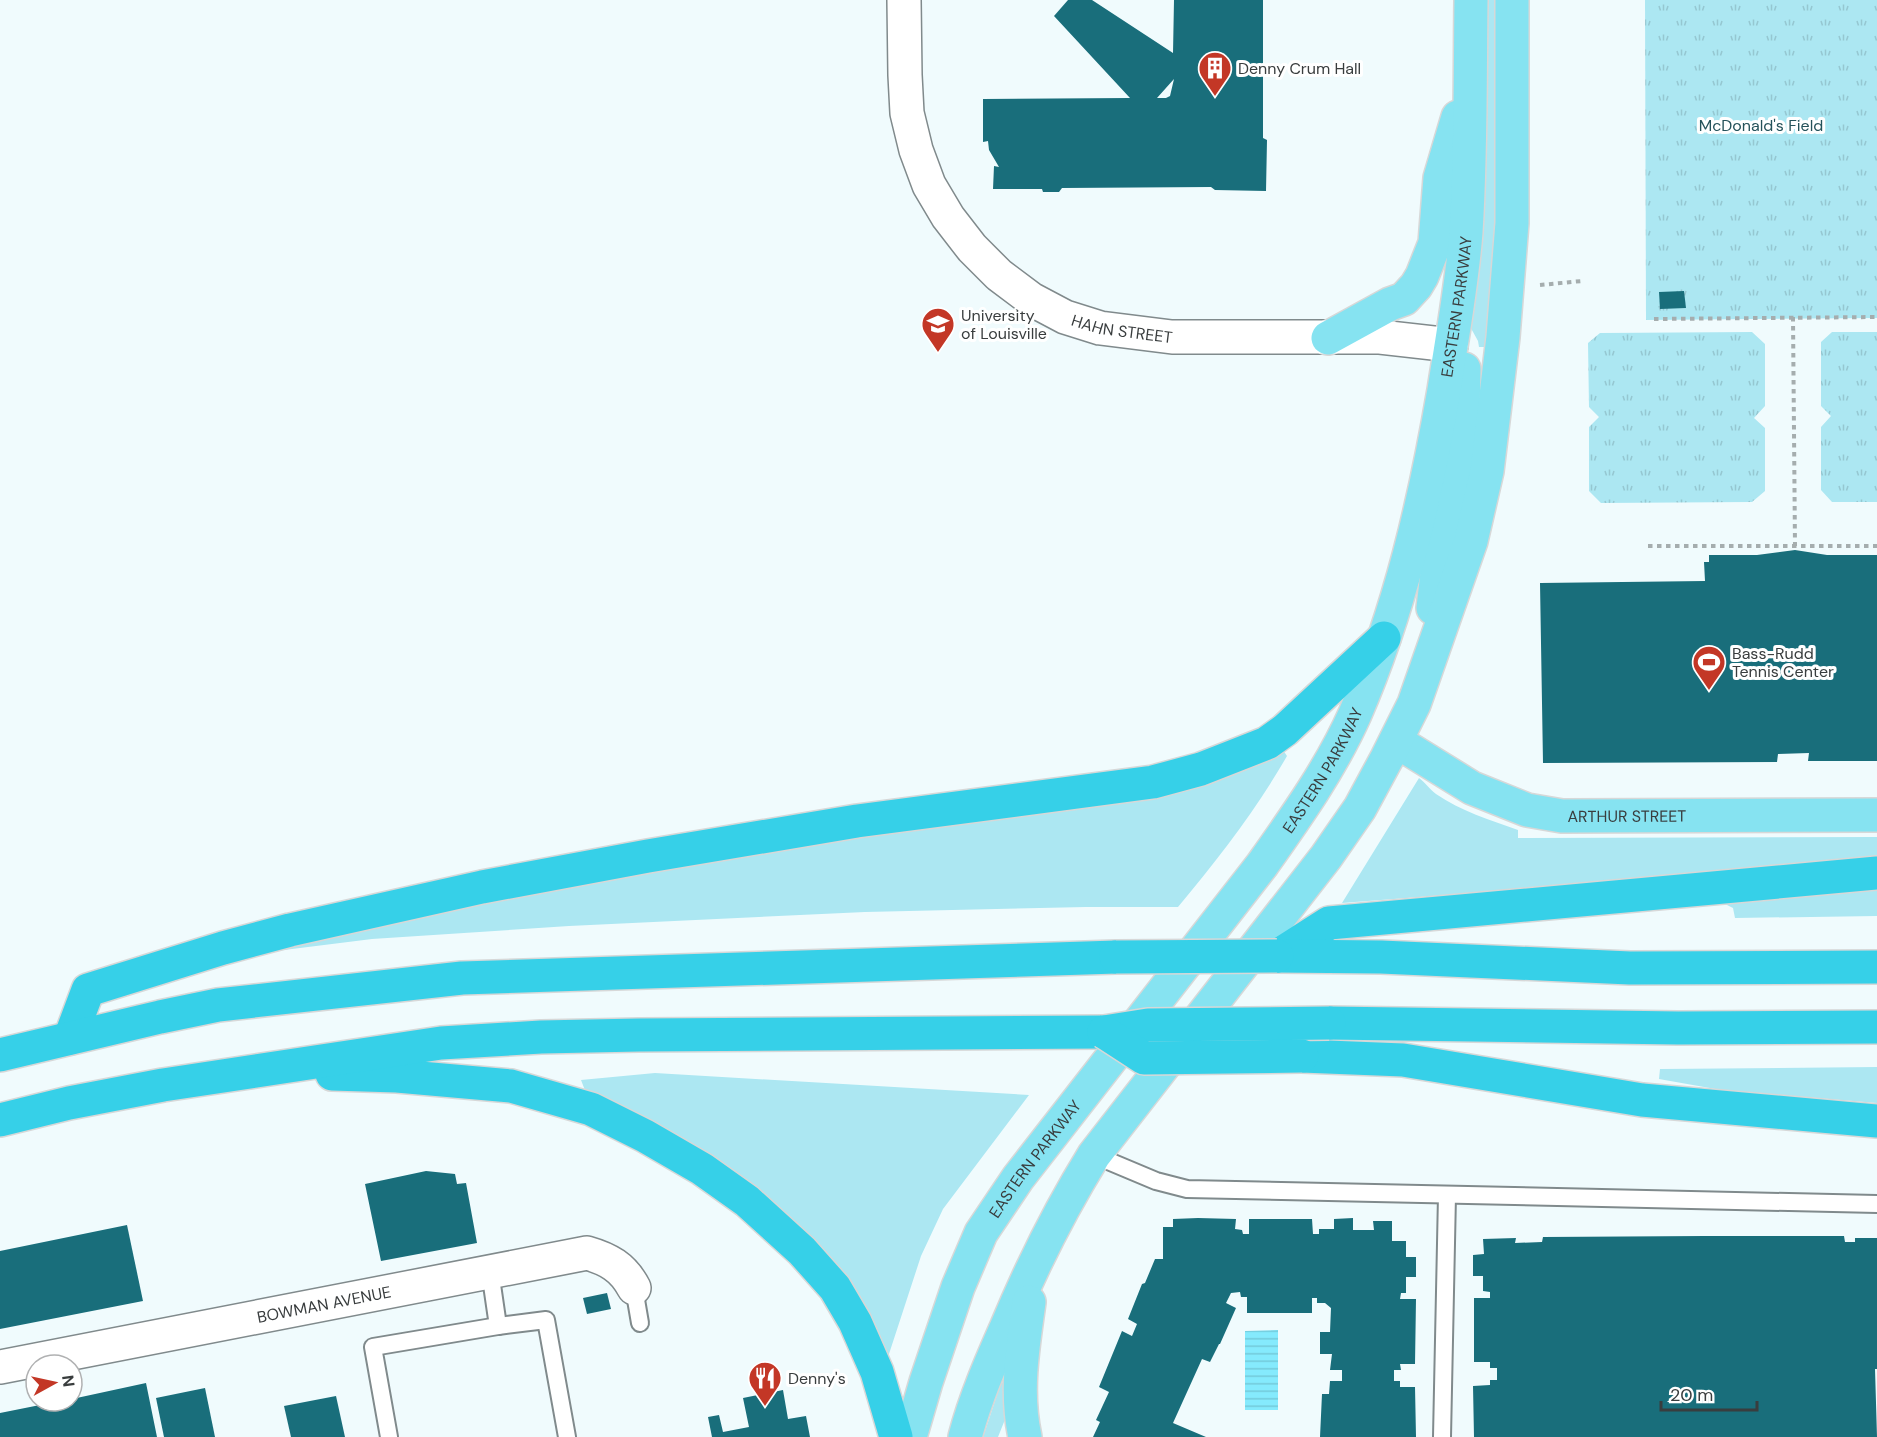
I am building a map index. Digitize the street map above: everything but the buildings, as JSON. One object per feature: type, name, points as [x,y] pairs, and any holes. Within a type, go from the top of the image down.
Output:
[{"type":"highway","points":[[70,1038],[88,990],[223,948],[290,930],[482,887],[648,856],[857,821],[1153,782],[1201,769],[1267,743],[1384,639]]},
{"type":"highway","points":[[1276,956],[1329,923],[1877,873]]},
{"type":"highway","points":[[0,1054],[218,1005],[462,978],[1064,958],[1276,956],[1381,957],[1630,968],[1877,967]]},
{"type":"highway","points":[[0,1120],[69,1103],[246,1072],[441,1043],[541,1036],[1001,1034],[1104,1032],[1148,1025],[1329,1023],[1678,1028],[1877,1027]]},
{"type":"highway","points":[[1104,1032],[1144,1058],[1302,1056],[1403,1060],[1642,1100],[1877,1121]]},
{"type":"highway","points":[[246,1072],[397,1076],[511,1086],[591,1109],[645,1136],[702,1169],[747,1201],[802,1251],[835,1288],[855,1322],[877,1372],[896,1437]]},
{"type":"main road","name":"EASTERN PARKWAY","points":[[910,1437],[955,1296],[981,1233],[1018,1178],[1262,865],[1330,764],[1355,715],[1384,639],[1408,564],[1424,497],[1451,345],[1466,234],[1471,0]]},
{"type":"main road","points":[[965,1437],[988,1369],[1035,1260],[1063,1205],[1094,1155],[1326,857],[1359,808],[1414,704],[1471,541],[1487,471],[1503,344],[1512,223],[1512,0]]},
{"type":"main road","points":[[1328,338],[1404,299],[1422,276],[1435,243],[1440,178],[1470,78]]},
{"type":"main road","points":[[1424,675],[1438,565],[1457,491],[1462,458],[1464,367],[1461,353],[1451,345]]},
{"type":"main road","name":"ARTHUR STREET","points":[[1395,741],[1472,788],[1527,810],[1562,816],[1877,815]]},
{"type":"main road","points":[[1025,1437],[1019,1396],[1020,1372],[1035,1260]]},
{"type":"street","name":"HAHN STREET","points":[[904,0],[904,75],[907,113],[916,150],[929,184],[948,217],[972,248],[999,275],[1031,299],[1065,317],[1100,328],[1172,337],[1380,337],[1451,345]]},
{"type":"street","name":"BOWMAN AVENUE","points":[[0,1367],[587,1253],[608,1259],[629,1279],[634,1288]]},
{"type":"lane","points":[[1094,1155],[1156,1180],[1187,1189],[1877,1204]]},
{"type":"lane","points":[[1442,1437],[1448,1195]]},
{"type":"lane","points":[[490,1271],[498,1326]]},
{"type":"lane","points":[[634,1288],[640,1323]]},
{"type":"lane","points":[[389,1437],[373,1347],[546,1320],[567,1437]]},
{"type":"path","points":[[1536,285],[1582,281]]},
{"type":"path","points":[[1793,317],[1795,546]]},
{"type":"path","points":[[1654,319],[1877,317]]},
{"type":"path","points":[[1648,546],[1877,546]]},
{"type":"green space","points":[[1484,0],[1499,0],[1497,210],[1485,347],[1479,347],[1467,321]]},
{"type":"green space","name":"McDonald's Field","points":[[1645,0],[1877,0],[1877,318],[1646,320]]},
{"type":"green space","points":[[1752,332],[1765,344],[1765,406],[1754,418],[1765,428],[1765,491],[1752,502],[1601,503],[1589,491],[1589,427],[1599,417],[1589,407],[1588,343],[1600,333]]},
{"type":"green space","points":[[1832,332],[1877,332],[1877,502],[1832,502],[1821,490],[1821,427],[1831,416],[1821,406],[1821,342]]},
{"type":"green space","points":[[1283,750],[1287,756],[1263,796],[1178,907],[865,912],[569,926],[372,939],[276,951],[282,947],[385,921],[701,859],[1198,785],[1238,773]]},
{"type":"green space","points":[[1419,778],[1436,794],[1455,805],[1518,830],[1518,838],[1877,837],[1877,858],[1765,870],[1342,903]]},
{"type":"green space","points":[[1877,888],[1877,916],[1735,918],[1733,908],[1723,903]]},
{"type":"green space","points":[[1877,1067],[1877,1103],[1721,1090],[1659,1079],[1660,1069]]},
{"type":"green space","points":[[655,1073],[1029,1095],[943,1209],[921,1256],[888,1357],[878,1331],[865,1309],[586,1093],[581,1080]]},
{"type":"green space","points":[[1004,1382],[1006,1417],[998,1437],[983,1437],[1001,1383]]},
{"type":"shaded area","points":[[1278,1330],[1278,1410],[1245,1410],[1245,1331]]},
{"type":"place","name":"Denny Crum Hall","points":[[1215,97]]},
{"type":"place","name":"University of Louisville","points":[[938,353]]},
{"type":"place","name":"Bass-Rudd Tennis Center","points":[[1709,691]]},
{"type":"place","name":"Denny's","points":[[765,1407]]}]
